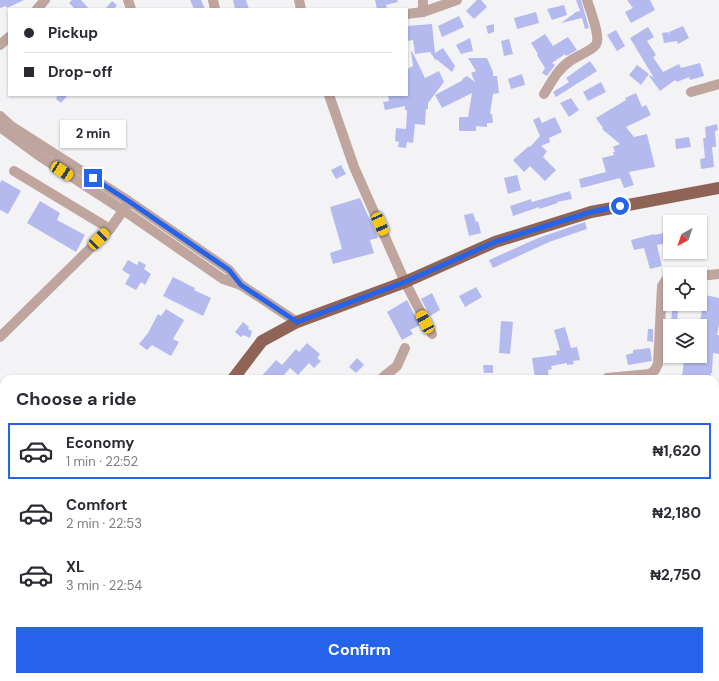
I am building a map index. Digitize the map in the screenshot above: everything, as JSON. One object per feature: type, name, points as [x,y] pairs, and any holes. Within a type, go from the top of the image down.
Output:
[{"type":"main road","points":[[236,375],[262,341],[297,322],[405,282],[495,242],[591,212],[719,188]]},
{"type":"street","points":[[38,8],[46,0]]},
{"type":"street","points":[[423,0],[423,12]]},
{"type":"street","points":[[408,14],[423,12],[457,0]]},
{"type":"street","points":[[544,94],[559,69],[597,44],[597,36],[587,0]]},
{"type":"street","points":[[0,45],[8,38]]},
{"type":"street","points":[[691,92],[719,84]]},
{"type":"street","points":[[329,96],[354,167],[405,282],[432,334]]},
{"type":"street","points":[[0,116],[11,126],[126,206]]},
{"type":"street","points":[[0,127],[38,155],[126,206],[229,270],[241,285],[297,322]]},
{"type":"street","points":[[14,171],[110,228]]},
{"type":"street","points":[[0,337],[110,228],[126,206]]},
{"type":"street","points":[[707,275],[719,274]]},
{"type":"street","points":[[639,375],[650,374],[655,370],[658,364],[663,284]]},
{"type":"street","points":[[386,375],[397,366],[405,348]]},
{"type":"building","points":[[0,0],[24,0],[7,8],[6,6],[0,8]]},
{"type":"building","points":[[72,0],[81,0],[88,8],[74,8],[69,3]]},
{"type":"building","points":[[190,0],[201,0],[205,8],[194,8]]},
{"type":"building","points":[[233,0],[246,0],[249,8],[235,8]]},
{"type":"building","points":[[375,0],[397,0],[398,2],[386,5],[387,8],[377,8]]},
{"type":"building","points":[[477,0],[481,0],[487,7],[474,19],[466,11]]},
{"type":"building","points":[[576,0],[581,0],[589,28],[585,29],[582,18],[561,23],[576,12],[580,11]]},
{"type":"building","points":[[627,0],[650,0],[655,10],[631,23],[625,12],[633,8]]},
{"type":"building","points":[[112,1],[117,5],[115,8],[106,8]]},
{"type":"building","points":[[564,5],[567,15],[552,20],[547,9]]},
{"type":"building","points":[[536,12],[539,23],[517,29],[514,18]]},
{"type":"building","points":[[459,16],[464,27],[442,37],[438,26]]},
{"type":"building","points":[[432,24],[435,53],[443,48],[455,66],[452,72],[436,59],[436,61],[430,52],[415,54],[413,40],[408,41],[408,26]]},
{"type":"building","points":[[494,24],[494,32],[488,34],[486,26]]},
{"type":"building","points":[[683,26],[689,38],[678,44],[677,41],[664,43],[662,33],[668,32],[670,36],[669,32]]},
{"type":"building","points":[[648,27],[654,37],[647,41],[656,55],[653,57],[663,72],[679,64],[681,68],[700,63],[704,76],[690,80],[689,77],[677,82],[675,80],[660,91],[649,76],[650,75],[654,78],[630,38]]},
{"type":"building","points":[[616,30],[625,46],[617,51],[607,35]]},
{"type":"building","points":[[545,34],[553,46],[568,37],[577,50],[566,56],[565,54],[552,63],[555,65],[547,76],[542,73],[545,68],[531,43]]},
{"type":"building","points":[[470,38],[473,51],[461,54],[456,45]]},
{"type":"building","points":[[509,39],[513,54],[504,56],[501,41]]},
{"type":"building","points":[[412,51],[425,78],[439,71],[444,82],[428,103],[425,125],[415,124],[413,143],[407,142],[406,148],[398,147],[399,142],[395,141],[396,128],[406,129],[407,110],[405,110],[405,106],[385,110],[383,102],[389,101],[388,96],[408,96],[408,68],[413,66]]},
{"type":"building","points":[[468,58],[487,58],[493,72],[493,76],[497,76],[499,93],[493,94],[490,114],[492,114],[493,123],[487,123],[487,127],[476,126],[476,131],[459,131],[459,117],[468,117],[472,93],[442,108],[435,95],[463,80],[462,79],[467,76],[475,82],[471,73],[476,71]]},
{"type":"building","points":[[590,61],[597,71],[556,97],[553,92],[569,82],[566,78]]},
{"type":"building","points":[[637,65],[649,74],[641,85],[629,75]]},
{"type":"building","points":[[522,74],[525,85],[511,89],[508,79]]},
{"type":"building","points":[[601,82],[606,92],[588,101],[583,92]]},
{"type":"building","points":[[636,93],[642,107],[646,105],[651,115],[626,127],[634,137],[647,134],[655,167],[629,172],[634,185],[624,188],[620,178],[581,188],[579,179],[606,172],[602,158],[614,155],[613,152],[615,152],[613,147],[620,144],[602,129],[603,128],[596,118],[626,100],[625,98]]},
{"type":"building","points":[[58,96],[67,96],[61,103],[56,99]]},
{"type":"building","points":[[571,98],[579,110],[569,117],[560,103]]},
{"type":"building","points":[[539,117],[542,123],[555,117],[562,132],[549,138],[550,142],[541,146],[547,151],[543,157],[556,170],[545,181],[530,166],[524,172],[513,160],[529,146],[530,147],[540,136],[533,120]]},
{"type":"building","points":[[717,124],[718,130],[715,131],[716,147],[712,147],[714,167],[701,169],[700,159],[705,158],[703,138],[706,138],[705,127]]},
{"type":"building","points":[[689,137],[691,147],[676,149],[675,139]]},
{"type":"building","points":[[341,165],[346,174],[336,179],[331,170]]},
{"type":"building","points":[[517,175],[521,190],[508,194],[504,178]]},
{"type":"building","points":[[2,180],[21,191],[8,214],[0,210],[0,183]]},
{"type":"building","points":[[570,191],[572,199],[557,202],[558,203],[539,209],[539,207],[513,216],[510,206],[531,199],[532,202]]},
{"type":"building","points":[[360,198],[378,238],[370,240],[374,253],[333,264],[330,253],[342,249],[330,207]]},
{"type":"building","points":[[40,201],[60,213],[57,220],[85,235],[76,252],[27,223]]},
{"type":"building","points":[[473,213],[476,222],[478,221],[481,233],[469,236],[464,215]]},
{"type":"building","points":[[585,222],[587,229],[549,242],[493,268],[489,260],[538,238]]},
{"type":"building","points":[[663,233],[663,244],[657,245],[662,266],[650,269],[644,248],[634,250],[631,240]]},
{"type":"building","points":[[128,260],[137,265],[139,261],[146,265],[144,269],[151,274],[145,285],[141,282],[136,290],[125,284],[130,275],[122,270]]},
{"type":"building","points":[[173,277],[195,288],[194,290],[211,298],[203,316],[163,296]]},
{"type":"building","points":[[476,287],[482,297],[465,307],[459,296]]},
{"type":"building","points":[[432,293],[440,310],[430,316],[421,299]]},
{"type":"building","points":[[707,295],[719,298],[719,324],[717,335],[719,335],[719,354],[713,353],[712,373],[711,375],[682,375],[684,363],[707,363],[707,319],[700,319],[702,311],[707,311]]},
{"type":"building","points":[[407,300],[420,325],[410,330],[413,334],[402,340],[387,312]]},
{"type":"building","points":[[166,309],[184,320],[173,339],[179,342],[171,356],[152,345],[147,350],[139,344],[148,333],[158,314],[161,316]]},
{"type":"building","points":[[672,311],[678,311],[677,319],[671,319]]},
{"type":"building","points":[[501,321],[513,322],[510,354],[499,353]]},
{"type":"building","points":[[243,322],[249,327],[248,329],[252,331],[250,338],[243,335],[241,337],[235,332]]},
{"type":"building","points":[[565,327],[571,348],[577,347],[580,360],[573,361],[574,364],[567,365],[567,363],[551,366],[552,369],[548,370],[549,375],[534,375],[532,358],[557,355],[556,351],[560,350],[554,330]]},
{"type":"building","points":[[648,329],[653,329],[653,342],[647,341]]},
{"type":"building","points":[[307,343],[320,354],[317,358],[321,361],[314,368],[309,363],[298,375],[290,368],[284,375],[263,375],[276,360],[282,365],[296,349],[299,352]]},
{"type":"building","points":[[650,348],[652,361],[628,365],[626,355],[633,353],[633,350]]},
{"type":"building","points":[[357,358],[364,365],[356,373],[349,367]]},
{"type":"building","points":[[483,365],[493,365],[493,373],[484,373]]},
{"type":"route","points":[[93,178],[229,270],[241,285],[297,322],[405,282],[495,242],[591,212],[620,206]]}]
